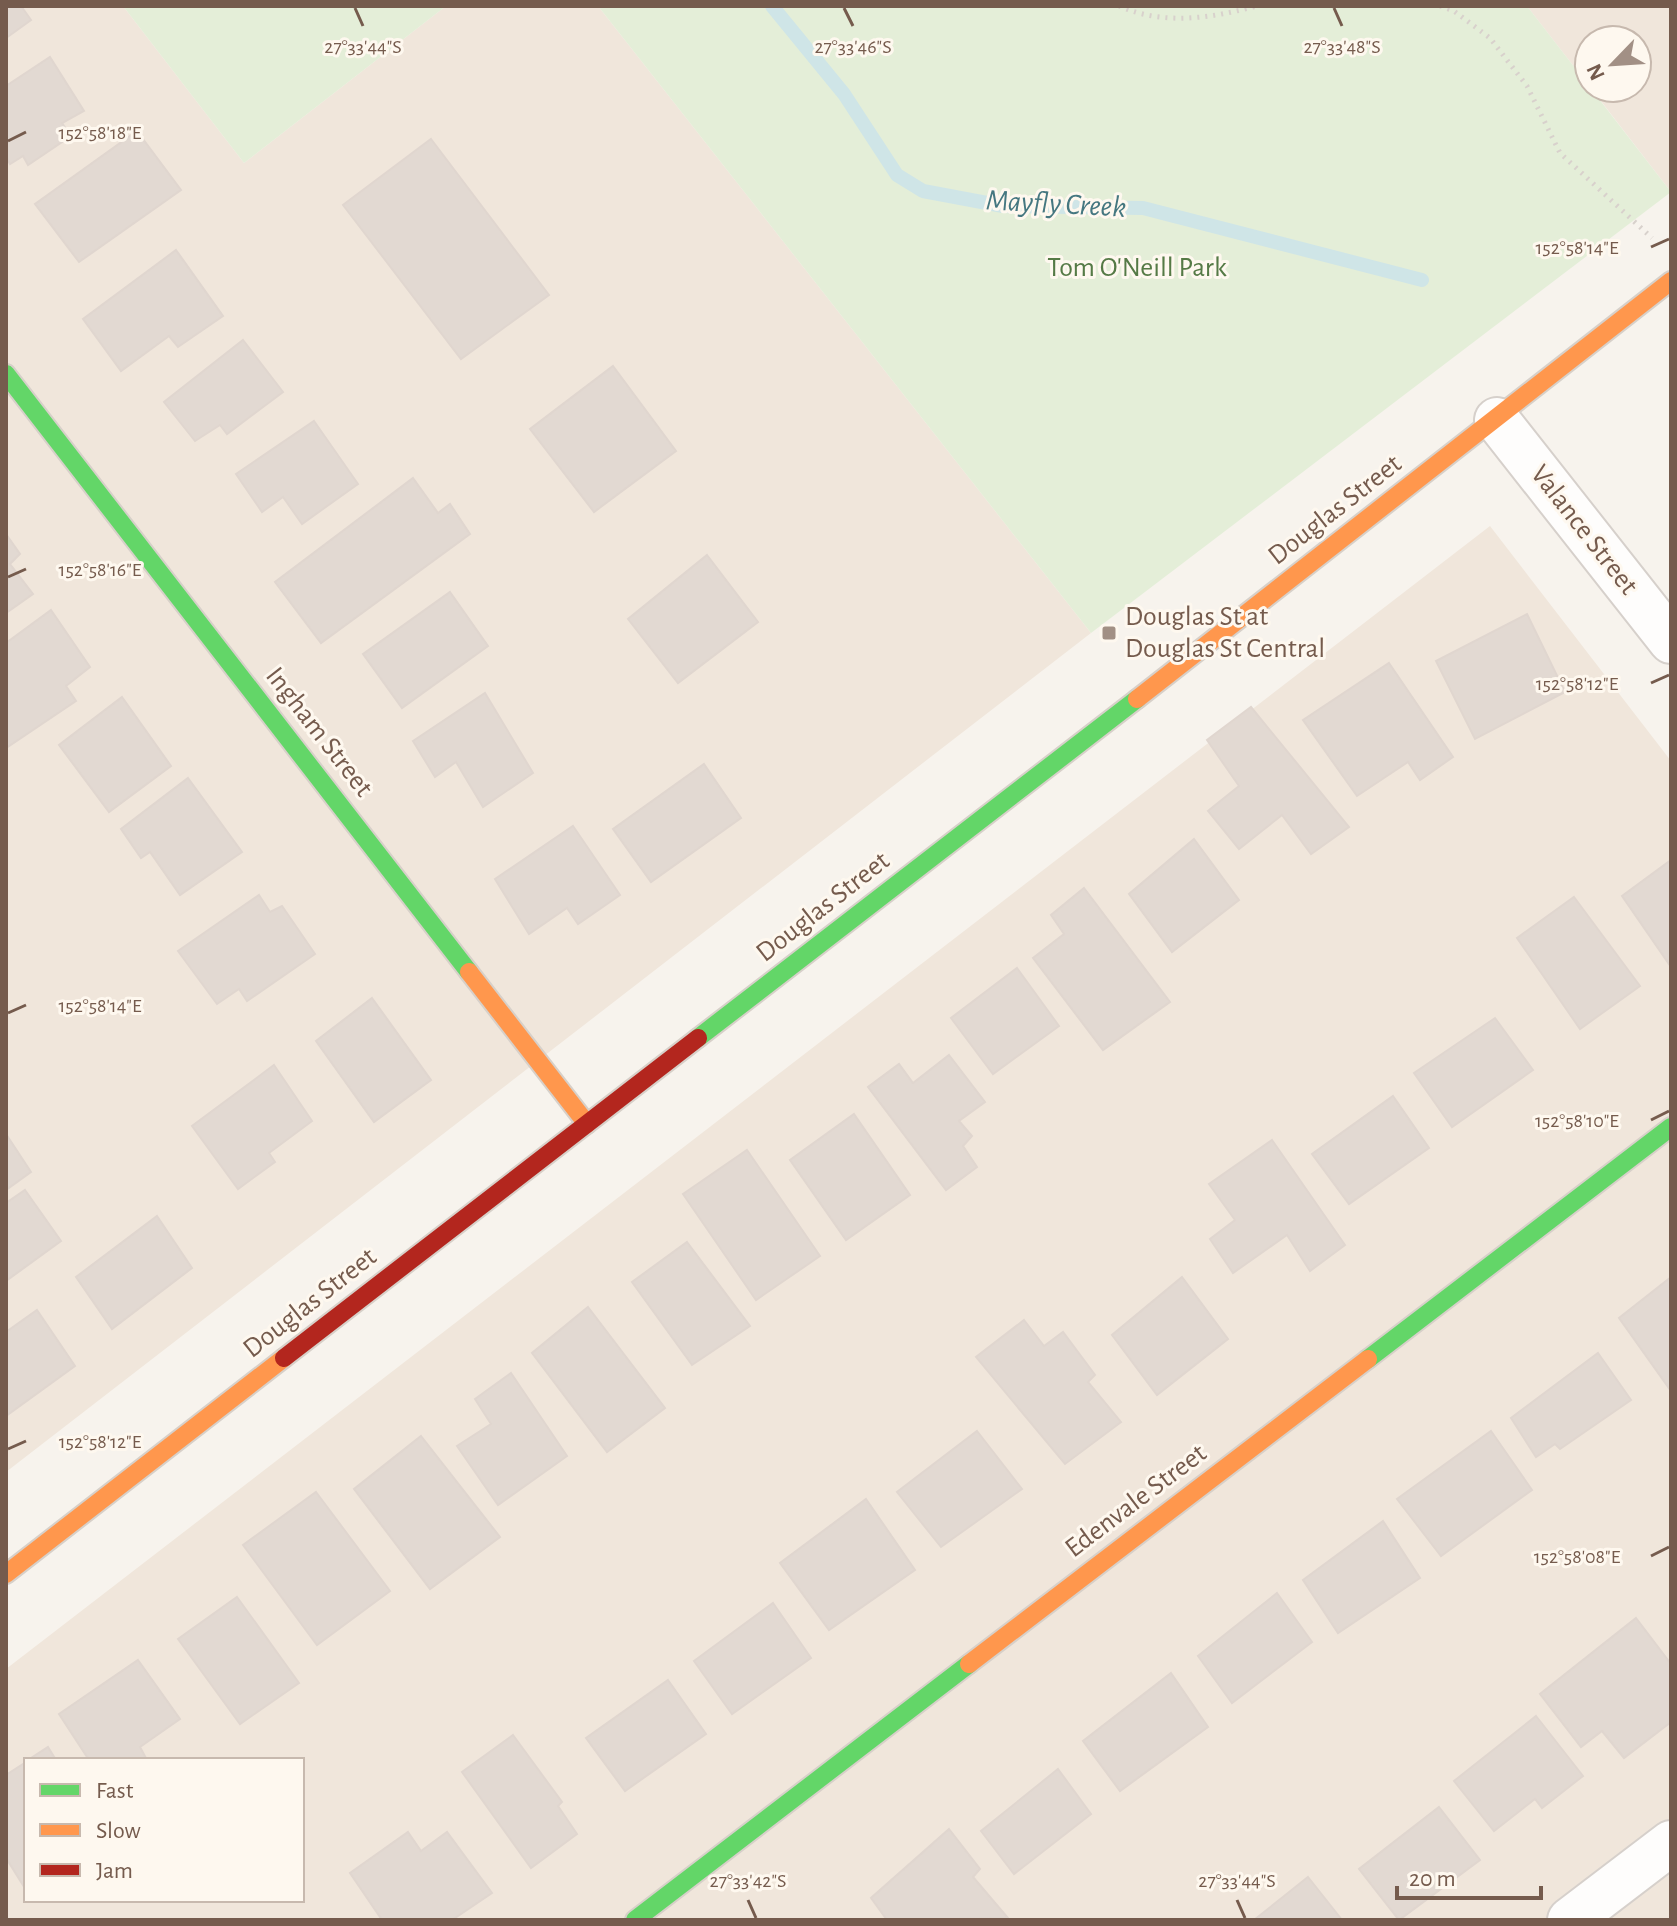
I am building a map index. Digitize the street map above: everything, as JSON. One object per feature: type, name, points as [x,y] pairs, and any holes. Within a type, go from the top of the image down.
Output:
[{"type":"street","name":"Douglas Street","points":[[6,1574],[1497,420],[1671,281]]},
{"type":"street","name":"Ingham Street","points":[[6,374],[587,1124]]},
{"type":"street","name":"Valance Street","points":[[1497,420],[1671,641]]},
{"type":"street","name":"Edenvale Street","points":[[635,1920],[1671,1127]]},
{"type":"street","points":[[1570,1920],[1671,1843]]},
{"type":"path","points":[[1119,6],[1143,17],[1211,18],[1257,6]]},
{"type":"path","points":[[1440,6],[1454,11],[1490,38],[1527,86],[1560,153],[1655,243]]},
{"type":"shaded area","points":[[6,6],[123,6],[244,163],[446,6],[598,6],[1091,633],[6,1472]]},
{"type":"shaded area","points":[[1527,6],[1671,6],[1671,192],[1603,104],[1653,104],[1653,24],[1573,24],[1573,65]]},
{"type":"shaded area","points":[[1490,526],[1671,761],[1671,1920],[6,1920],[6,1669]]},
{"type":"green space","points":[[123,6],[446,6],[244,163]]},
{"type":"green space","name":"Tom O'Neill Park","points":[[598,6],[1527,6],[1573,65],[1573,104],[1603,104],[1671,192],[1091,633]]},
{"type":"building","points":[[6,6],[21,6],[31,20],[6,38]]},
{"type":"building","points":[[50,57],[84,111],[62,123],[71,136],[28,165],[23,156],[10,164],[6,157],[6,86]]},
{"type":"building","points":[[137,131],[181,190],[79,262],[35,204]]},
{"type":"building","points":[[431,139],[549,295],[461,359],[343,205]]},
{"type":"building","points":[[176,250],[223,316],[178,347],[169,336],[121,371],[83,319]]},
{"type":"building","points":[[243,340],[283,392],[227,434],[220,425],[195,441],[164,402]]},
{"type":"building","points":[[613,366],[676,451],[594,512],[530,429]]},
{"type":"building","points":[[314,421],[358,484],[302,524],[283,497],[262,512],[236,474]]},
{"type":"building","points":[[413,478],[438,513],[450,504],[470,534],[321,643],[275,582]]},
{"type":"building","points":[[6,534],[20,554],[10,564],[33,594],[6,613]]},
{"type":"building","points":[[707,555],[758,622],[678,683],[628,619]]},
{"type":"building","points":[[450,592],[488,646],[402,708],[363,654]]},
{"type":"building","points":[[51,610],[90,667],[66,686],[76,701],[6,748],[6,643]]},
{"type":"building","points":[[1527,614],[1565,692],[1475,739],[1436,661]]},
{"type":"building","points":[[1389,663],[1453,757],[1420,780],[1408,762],[1357,796],[1303,720]]},
{"type":"building","points":[[485,693],[533,773],[483,807],[456,762],[435,777],[413,741]]},
{"type":"building","points":[[122,697],[171,766],[109,812],[59,745]]},
{"type":"building","points":[[1251,707],[1349,827],[1311,854],[1282,815],[1239,849],[1208,811],[1239,786],[1207,740]]},
{"type":"building","points":[[704,764],[741,818],[651,882],[613,829]]},
{"type":"building","points":[[188,778],[242,852],[180,895],[150,852],[141,858],[121,829]]},
{"type":"building","points":[[573,826],[620,895],[578,924],[567,908],[529,934],[495,879]]},
{"type":"building","points":[[1194,839],[1239,900],[1172,952],[1129,894]]},
{"type":"building","points":[[1671,860],[1671,967],[1622,896]]},
{"type":"building","points":[[1084,888],[1170,1002],[1103,1050],[1033,958],[1064,934],[1051,915]]},
{"type":"building","points":[[259,895],[270,912],[282,906],[315,954],[247,1001],[239,989],[217,1004],[178,951]]},
{"type":"building","points":[[1574,897],[1640,986],[1580,1029],[1517,938]]},
{"type":"building","points":[[1017,968],[1059,1026],[993,1074],[951,1018]]},
{"type":"building","points":[[372,998],[431,1080],[374,1122],[316,1041]]},
{"type":"building","points":[[1495,1018],[1533,1070],[1452,1127],[1414,1073]]},
{"type":"building","points":[[949,1055],[985,1102],[959,1121],[972,1136],[963,1146],[977,1167],[946,1190],[868,1087],[899,1064],[913,1083]]},
{"type":"building","points":[[274,1065],[312,1121],[269,1153],[275,1162],[238,1189],[192,1126]]},
{"type":"building","points":[[1393,1096],[1429,1148],[1349,1204],[1312,1154]]},
{"type":"building","points":[[854,1114],[910,1195],[846,1240],[790,1160]]},
{"type":"building","points":[[6,1134],[31,1172],[6,1190]]},
{"type":"building","points":[[1272,1140],[1345,1245],[1310,1271],[1287,1235],[1233,1273],[1210,1239],[1235,1220],[1209,1184]]},
{"type":"building","points":[[747,1150],[820,1256],[756,1300],[683,1194]]},
{"type":"building","points":[[25,1190],[61,1241],[6,1281],[6,1203]]},
{"type":"building","points":[[157,1216],[192,1268],[112,1329],[76,1277]]},
{"type":"building","points":[[687,1242],[750,1326],[692,1365],[632,1282]]},
{"type":"building","points":[[1182,1277],[1228,1339],[1157,1395],[1112,1335]]},
{"type":"building","points":[[1671,1277],[1671,1391],[1619,1318]]},
{"type":"building","points":[[588,1307],[665,1408],[607,1452],[532,1353]]},
{"type":"building","points":[[37,1310],[75,1366],[6,1416],[6,1332]]},
{"type":"building","points":[[1024,1320],[1044,1346],[1063,1332],[1095,1375],[1088,1382],[1121,1422],[1065,1464],[976,1357]]},
{"type":"building","points":[[1598,1353],[1631,1400],[1560,1449],[1555,1444],[1536,1457],[1511,1418]]},
{"type":"building","points":[[511,1373],[567,1456],[498,1505],[457,1446],[491,1424],[475,1399]]},
{"type":"building","points":[[977,1431],[1022,1489],[941,1547],[897,1492]]},
{"type":"building","points":[[1491,1431],[1532,1490],[1441,1556],[1397,1499]]},
{"type":"building","points":[[421,1436],[500,1537],[430,1589],[354,1489]]},
{"type":"building","points":[[316,1492],[390,1591],[317,1645],[243,1545]]},
{"type":"building","points":[[866,1499],[915,1570],[829,1630],[780,1563]]},
{"type":"building","points":[[1383,1521],[1420,1578],[1338,1633],[1303,1580]]},
{"type":"building","points":[[1277,1593],[1312,1642],[1232,1703],[1198,1656]]},
{"type":"building","points":[[237,1597],[299,1683],[240,1724],[178,1639]]},
{"type":"building","points":[[773,1603],[811,1658],[732,1714],[694,1661]]},
{"type":"building","points":[[1636,1618],[1671,1664],[1671,1722],[1624,1758],[1602,1731],[1581,1747],[1540,1694]]},
{"type":"building","points":[[138,1660],[180,1719],[140,1747],[146,1758],[88,1758],[59,1714]]},
{"type":"building","points":[[1171,1673],[1208,1727],[1120,1791],[1083,1741]]},
{"type":"building","points":[[668,1680],[706,1734],[625,1791],[586,1738]]},
{"type":"building","points":[[1536,1716],[1583,1776],[1542,1808],[1535,1799],[1494,1831],[1454,1781]]},
{"type":"building","points":[[513,1735],[562,1802],[558,1806],[577,1834],[531,1868],[462,1772]]},
{"type":"building","points":[[48,1747],[55,1758],[31,1758]]},
{"type":"building","points":[[24,1763],[24,1887],[6,1858],[6,1775]]},
{"type":"building","points":[[1058,1769],[1091,1814],[1014,1874],[981,1831]]},
{"type":"building","points":[[1439,1807],[1480,1860],[1399,1920],[1359,1869]]},
{"type":"building","points":[[949,1829],[980,1869],[973,1877],[1008,1918],[887,1920],[871,1898]]},
{"type":"building","points":[[408,1832],[421,1851],[447,1832],[492,1893],[452,1920],[382,1920],[350,1873]]},
{"type":"building","points":[[1308,1877],[1342,1920],[1254,1920]]},
{"type":"waterway","name":"Mayfly Creek","points":[[772,6],[844,94],[897,175],[923,191],[1003,206],[1143,208],[1422,280]]},
{"type":"traffic: fast","points":[[6,374],[469,972]]},
{"type":"traffic: fast","points":[[698,1038],[1137,699]]},
{"type":"traffic: fast","points":[[1368,1359],[1671,1127]]},
{"type":"traffic: fast","points":[[635,1920],[969,1664]]},
{"type":"traffic: slow","points":[[1137,699],[1671,281]]},
{"type":"traffic: slow","points":[[469,972],[587,1124]]},
{"type":"traffic: slow","points":[[6,1574],[284,1358]]},
{"type":"traffic: slow","points":[[969,1664],[1368,1359]]},
{"type":"traffic: jam","points":[[284,1358],[698,1038]]},
{"type":"place","name":"Douglas St at Douglas St Central","points":[[1109,633]]}]
